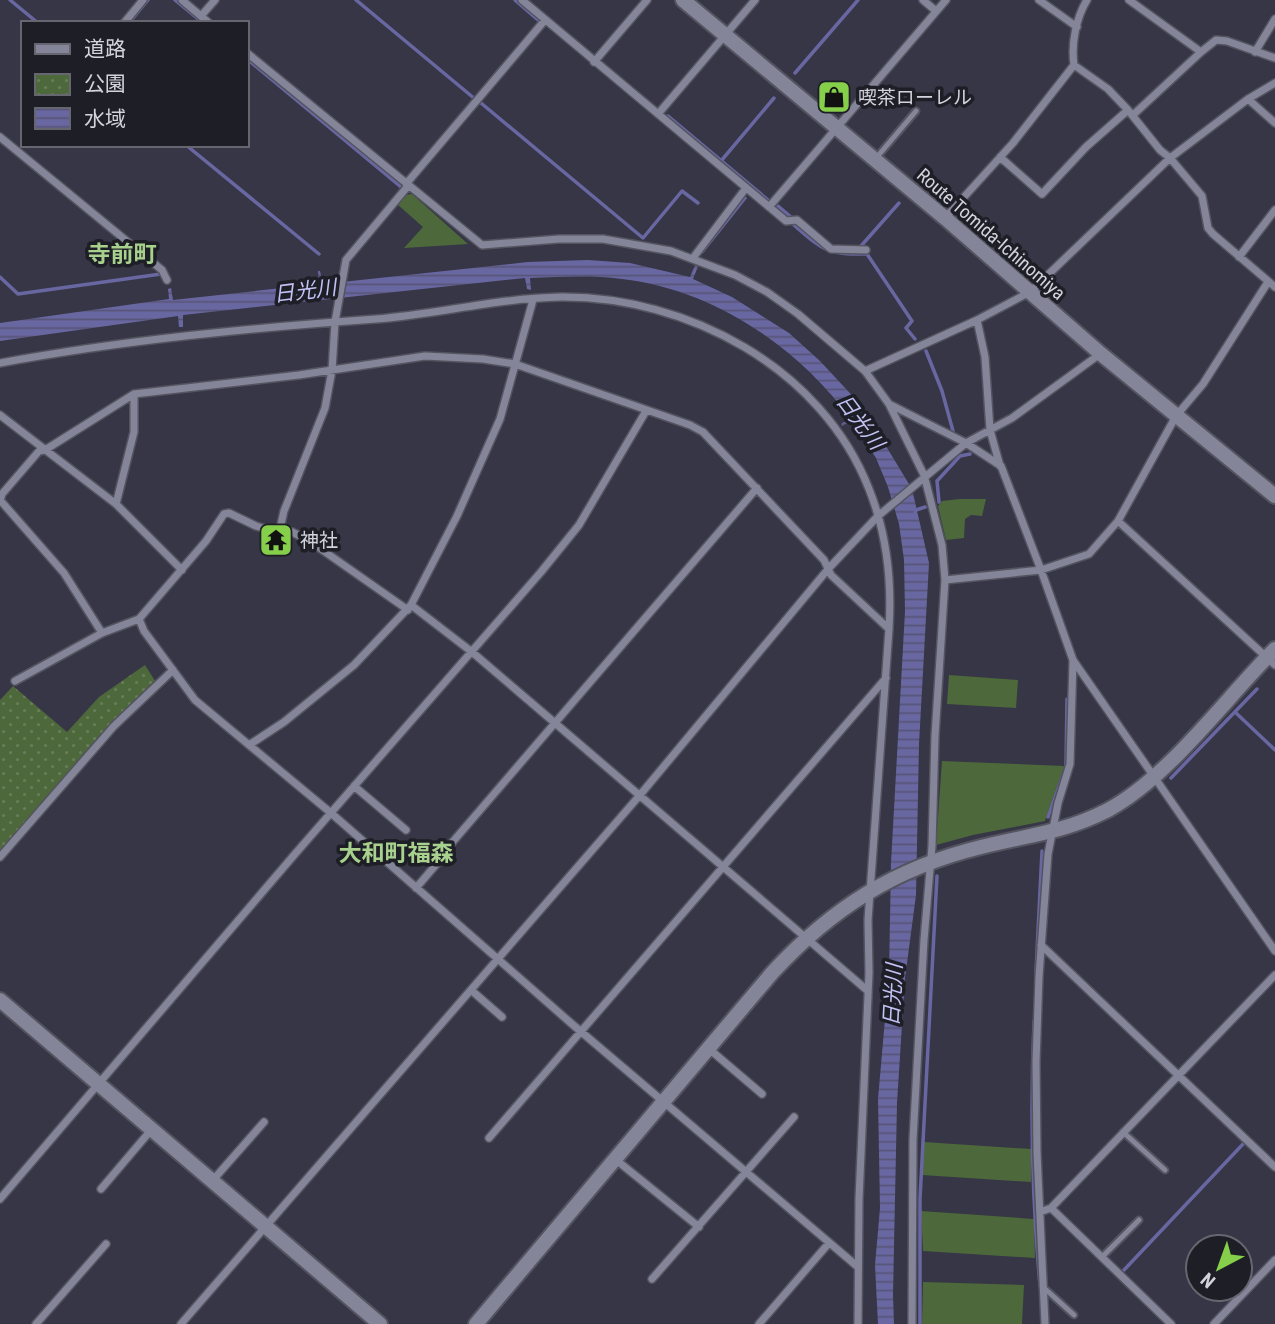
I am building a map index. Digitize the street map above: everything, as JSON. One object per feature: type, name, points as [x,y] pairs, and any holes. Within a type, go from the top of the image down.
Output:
[{"type":"street","points":[[126,21],[142,0]]},
{"type":"street","points":[[182,0],[207,21]]},
{"type":"street","points":[[201,16],[215,0]]},
{"type":"street","points":[[522,0],[786,221],[797,220],[831,249],[866,250]]},
{"type":"street","points":[[594,62],[647,0]]},
{"type":"street","name":"Route Tomida-Ichinomiya","points":[[683,0],[944,218],[1101,354],[1275,496]]},
{"type":"street","points":[[658,114],[755,0]]},
{"type":"street","points":[[923,0],[936,11]]},
{"type":"street","points":[[769,207],[946,0]]},
{"type":"street","points":[[1039,0],[1077,27]]},
{"type":"street","points":[[945,580],[1041,570],[1089,554],[1118,520],[1176,416],[1203,384],[1272,285],[1208,228],[1202,196],[1130,112],[1108,89],[1074,65],[1072,55],[1077,27],[1087,0]]},
{"type":"street","points":[[1129,0],[1201,52]]},
{"type":"street","points":[[1255,52],[1275,19]]},
{"type":"street","points":[[279,533],[284,511],[325,408],[332,370],[335,322],[346,260],[545,20]]},
{"type":"street","points":[[1000,157],[1042,194],[1076,157],[1216,40],[1227,41],[1275,58]]},
{"type":"street","points":[[248,54],[482,245],[559,239],[603,239],[644,245],[692,258],[735,275],[767,292],[798,314],[865,371],[889,404],[922,477],[942,545],[945,580],[913,1140],[912,1324]]},
{"type":"street","points":[[944,218],[1000,157],[1074,65]]},
{"type":"street","points":[[865,371],[977,320],[1030,292],[1170,158],[1248,99],[1275,83]]},
{"type":"street","points":[[1248,99],[1275,123]]},
{"type":"street","points":[[0,137],[162,270],[167,280]]},
{"type":"street","points":[[17,151],[21,146]]},
{"type":"street","points":[[692,258],[746,188]]},
{"type":"street","points":[[1239,257],[1275,210]]},
{"type":"street","points":[[0,363],[164,338],[561,297],[597,299],[660,311],[711,329],[752,352],[793,383],[831,425],[857,464],[880,515],[890,582],[890,629],[868,920],[858,1324]]},
{"type":"street","points":[[249,745],[284,722],[354,665],[410,608],[457,516],[500,419],[533,300]]},
{"type":"street","points":[[977,320],[985,357],[990,430],[1001,467],[1073,660],[1275,951]]},
{"type":"street","points":[[181,1324],[640,795],[829,568],[880,515],[922,477],[966,443],[1012,418],[1101,354]]},
{"type":"street","points":[[102,633],[64,573],[0,501],[2,494],[39,451],[45,450],[134,394],[425,356],[483,359],[515,364],[691,425],[703,432],[829,568],[831,575],[890,629]]},
{"type":"street","points":[[116,504],[134,432],[134,394]]},
{"type":"street","points":[[889,404],[966,443],[1001,467]]},
{"type":"street","points":[[0,1199],[579,525],[646,411]]},
{"type":"street","points":[[0,415],[116,504],[182,570]]},
{"type":"street","points":[[416,888],[757,488]]},
{"type":"street","points":[[15,681],[102,633],[139,619],[206,541],[224,514],[229,513],[279,533],[292,532],[308,540],[472,652],[868,991]]},
{"type":"street","points":[[476,1324],[806,936],[871,890],[931,860],[1051,833],[1111,808],[1155,776],[1272,657],[1118,520]]},
{"type":"street","points":[[139,619],[144,631],[195,700],[331,813],[858,1267]]},
{"type":"street","points":[[1045,1324],[1036,1062],[1041,945],[1051,833],[1070,764],[1073,660]]},
{"type":"street","points":[[0,857],[114,726],[173,670]]},
{"type":"street","points":[[489,1138],[886,678]]},
{"type":"street","points":[[354,786],[406,830]]},
{"type":"street","points":[[1041,945],[1275,1167]]},
{"type":"street","points":[[1040,1212],[1051,1208],[1275,975]]},
{"type":"street","points":[[471,990],[502,1017]]},
{"type":"street","points":[[0,1000],[380,1324]]},
{"type":"street","points":[[708,1048],[762,1094]]},
{"type":"street","points":[[652,1279],[794,1117]]},
{"type":"street","points":[[212,1181],[264,1122]]},
{"type":"street","points":[[101,1189],[152,1129]]},
{"type":"street","points":[[615,1159],[699,1227]]},
{"type":"street","points":[[1051,1208],[1171,1324]]},
{"type":"street","points":[[759,1324],[829,1243]]},
{"type":"street","points":[[36,1324],[106,1244]]},
{"type":"street","points":[[1214,1324],[1275,1260]]},
{"type":"lane","points":[[875,160],[916,111]]},
{"type":"lane","points":[[1123,1132],[1165,1170]]},
{"type":"lane","points":[[1102,1257],[1139,1220]]},
{"type":"lane","points":[[1044,1287],[1074,1315]]},
{"type":"green space","points":[[412,194],[468,244],[404,248],[423,227],[397,204],[406,195]]},
{"type":"green space","points":[[986,499],[982,516],[971,515],[965,519],[964,538],[946,540],[938,506],[942,501]]},
{"type":"green space","points":[[145,665],[157,684],[0,857],[0,700],[13,686],[67,732],[99,697]]},
{"type":"green space","points":[[949,675],[1018,680],[1016,708],[947,704]]},
{"type":"green space","points":[[942,761],[1064,766],[1045,821],[936,845]]},
{"type":"green space","points":[[924,1142],[1031,1149],[1031,1182],[922,1175]]},
{"type":"green space","points":[[921,1211],[1034,1219],[1035,1258],[923,1251]]},
{"type":"green space","points":[[923,1282],[1024,1285],[1022,1324],[922,1324]]},
{"type":"water","name":"日光川","points":[[588,260],[630,263],[690,277],[696,263],[699,264],[693,279],[732,297],[789,333],[820,361],[861,405],[912,489],[929,563],[919,744],[916,895],[905,978],[897,1103],[894,1324],[878,1324],[875,1265],[880,1208],[878,1099],[889,974],[891,863],[905,611],[904,560],[899,524],[876,458],[852,421],[842,426],[841,424],[850,418],[829,392],[805,367],[778,345],[720,308],[655,285],[599,277],[530,278],[531,290],[527,289],[525,278],[183,315],[183,327],[179,327],[178,316],[0,341],[0,323],[169,299],[168,289],[171,288],[173,300],[319,284],[318,271],[323,284],[528,262]]},
{"type":"waterway","points":[[10,0],[36,21]]},
{"type":"waterway","points":[[131,21],[148,0]]},
{"type":"waterway","points":[[175,0],[201,21]]},
{"type":"waterway","points":[[356,0],[475,99]]},
{"type":"waterway","points":[[515,0],[538,20]]},
{"type":"waterway","points":[[795,73],[858,0]]},
{"type":"waterway","points":[[248,60],[401,187]]},
{"type":"waterway","points":[[721,161],[774,98]]},
{"type":"waterway","points":[[481,103],[643,238],[682,191],[698,203]]},
{"type":"waterway","points":[[668,116],[768,200]]},
{"type":"waterway","points":[[188,147],[319,254]]},
{"type":"waterway","points":[[702,252],[745,198]]},
{"type":"waterway","points":[[861,246],[899,203]]},
{"type":"waterway","points":[[778,206],[791,217]]},
{"type":"waterway","points":[[794,225],[827,250],[843,254],[867,254],[912,321],[906,328],[915,339]]},
{"type":"waterway","points":[[0,277],[18,294],[161,274]]},
{"type":"waterway","points":[[926,351],[942,391],[953,431]]},
{"type":"waterway","points":[[939,502],[937,481],[960,456],[970,454]]},
{"type":"waterway","points":[[915,512],[925,507]]},
{"type":"waterway","points":[[1171,778],[1257,689]]},
{"type":"waterway","points":[[1048,817],[1066,766],[1067,699]]},
{"type":"waterway","points":[[1235,712],[1275,750]]},
{"type":"waterway","points":[[1036,971],[1042,851]]},
{"type":"waterway","points":[[920,1324],[920,1199],[937,876]]},
{"type":"waterway","points":[[1034,1021],[1032,1154],[1040,1286]]},
{"type":"waterway","points":[[1124,1270],[1244,1143]]},
{"type":"place","name":"喫茶ローレル","points":[[834,97]]},
{"type":"place","name":"神社","points":[[276,540]]},
{"type":"district","name":"寺前町","points":[[122,254]]},
{"type":"district","name":"大和町福森","points":[[396,853]]}]
